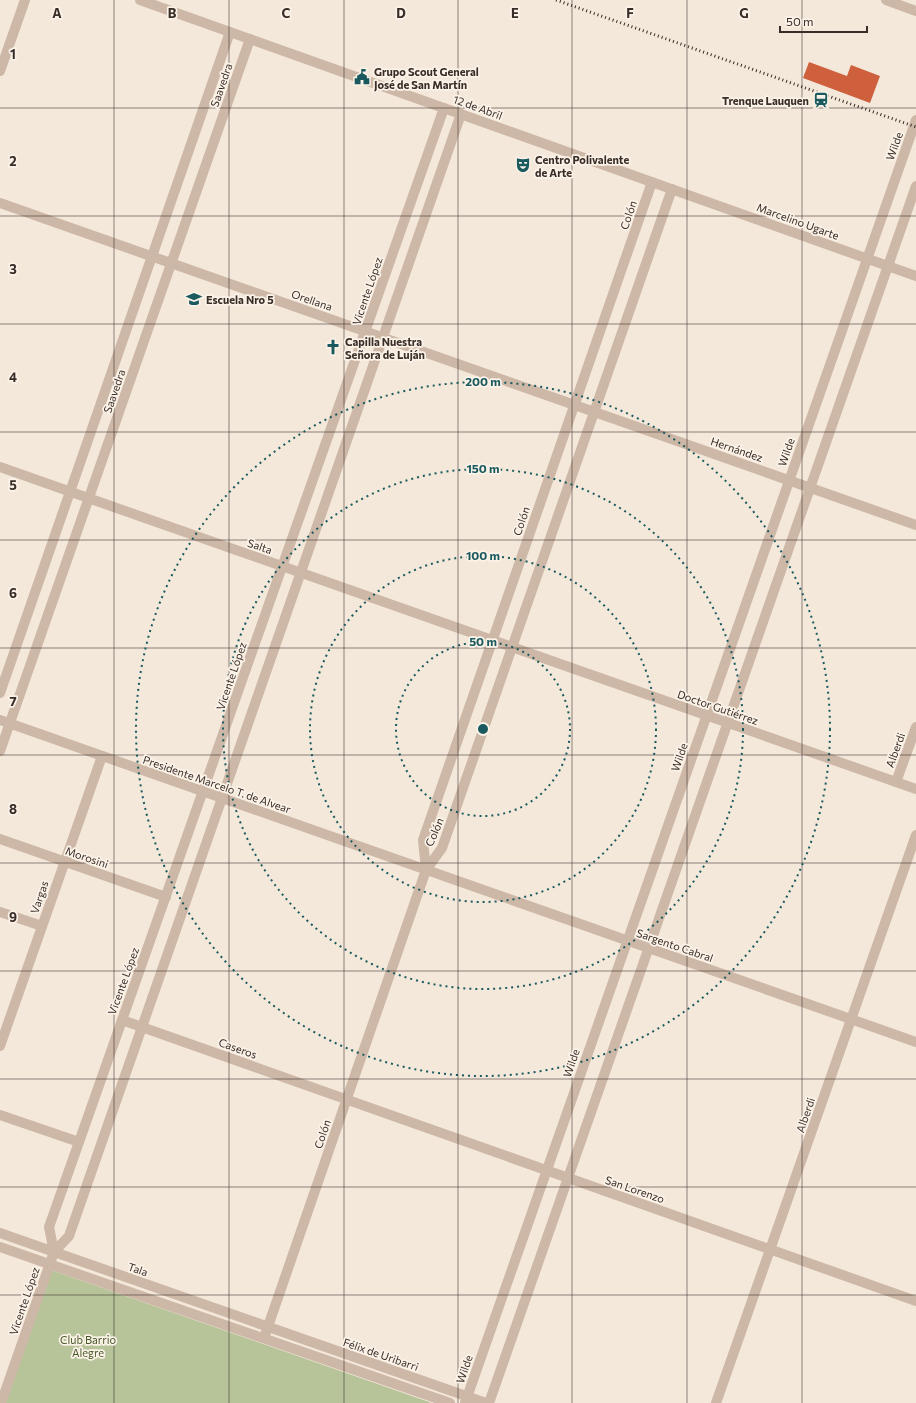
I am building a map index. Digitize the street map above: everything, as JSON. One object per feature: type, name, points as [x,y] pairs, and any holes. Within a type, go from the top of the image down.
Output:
[{"type":"street","points":[[0,71],[25,0]]},
{"type":"street","name":"12 de Abril","points":[[140,0],[672,189]]},
{"type":"street","points":[[886,0],[916,11]]},
{"type":"street","name":"Saavedra","points":[[0,693],[230,32]]},
{"type":"street","name":"Saavedra","points":[[0,751],[5,722],[89,498],[250,39]]},
{"type":"street","name":"Vicente López","points":[[54,1252],[49,1227],[444,108]]},
{"type":"street","name":"Vicente López","points":[[1,1403],[54,1252],[69,1236],[460,114]]},
{"type":"street","name":"Wilde","points":[[466,1400],[916,120]]},
{"type":"street","name":"Colón","points":[[426,870],[423,840],[652,182]]},
{"type":"street","points":[[490,1403],[916,186]]},
{"type":"street","name":"Colón","points":[[264,1338],[426,870],[442,848],[672,189]]},
{"type":"street","name":"Marcelino Ugarte","points":[[672,189],[916,276]]},
{"type":"street","name":"Orellana","points":[[0,203],[594,412]]},
{"type":"street","name":"Hernández","points":[[594,412],[916,525]]},
{"type":"street","name":"Salta","points":[[0,467],[512,647]]},
{"type":"street","name":"Doctor Gutiérrez","points":[[512,647],[916,789]]},
{"type":"street","name":"Presidente Marcelo T. de Alvear","points":[[5,722],[426,870]]},
{"type":"street","name":"Alberdi","points":[[896,782],[916,727]]},
{"type":"street","name":"Vargas","points":[[0,1044],[102,756]]},
{"type":"street","name":"Alberdi","points":[[716,1403],[916,835]]},
{"type":"street","name":"Morosini","points":[[0,839],[166,897]]},
{"type":"street","name":"Sargento Cabral","points":[[426,870],[916,1042]]},
{"type":"street","points":[[0,912],[42,926]]},
{"type":"street","name":"Caseros","points":[[122,1020],[346,1100]]},
{"type":"street","name":"San Lorenzo","points":[[346,1100],[916,1301]]},
{"type":"street","points":[[0,1115],[79,1142]]},
{"type":"street","name":"Tala","points":[[0,1233],[268,1327]]},
{"type":"street","points":[[0,1247],[450,1403]]},
{"type":"street","name":"Félix de Uribarri","points":[[268,1327],[466,1400],[486,1403]]},
{"type":"green space","name":"Club Barrio Alegre","points":[[51,1270],[432,1403],[6,1403]]},
{"type":"building","points":[[809,62],[847,76],[851,65],[880,76],[870,103],[803,78]]},
{"type":"railway","points":[[556,0],[916,127]]},
{"type":"place","name":"Grupo Scout General José de San Martín","points":[[362,77]]},
{"type":"place","name":"Trenque Lauquen","points":[[821,100]]},
{"type":"place","name":"Centro Polivalente de Arte","points":[[523,165]]},
{"type":"place","name":"Escuela Nro 5","points":[[194,299]]},
{"type":"place","name":"Capilla Nuestra Señora de Luján","points":[[333,347]]}]
